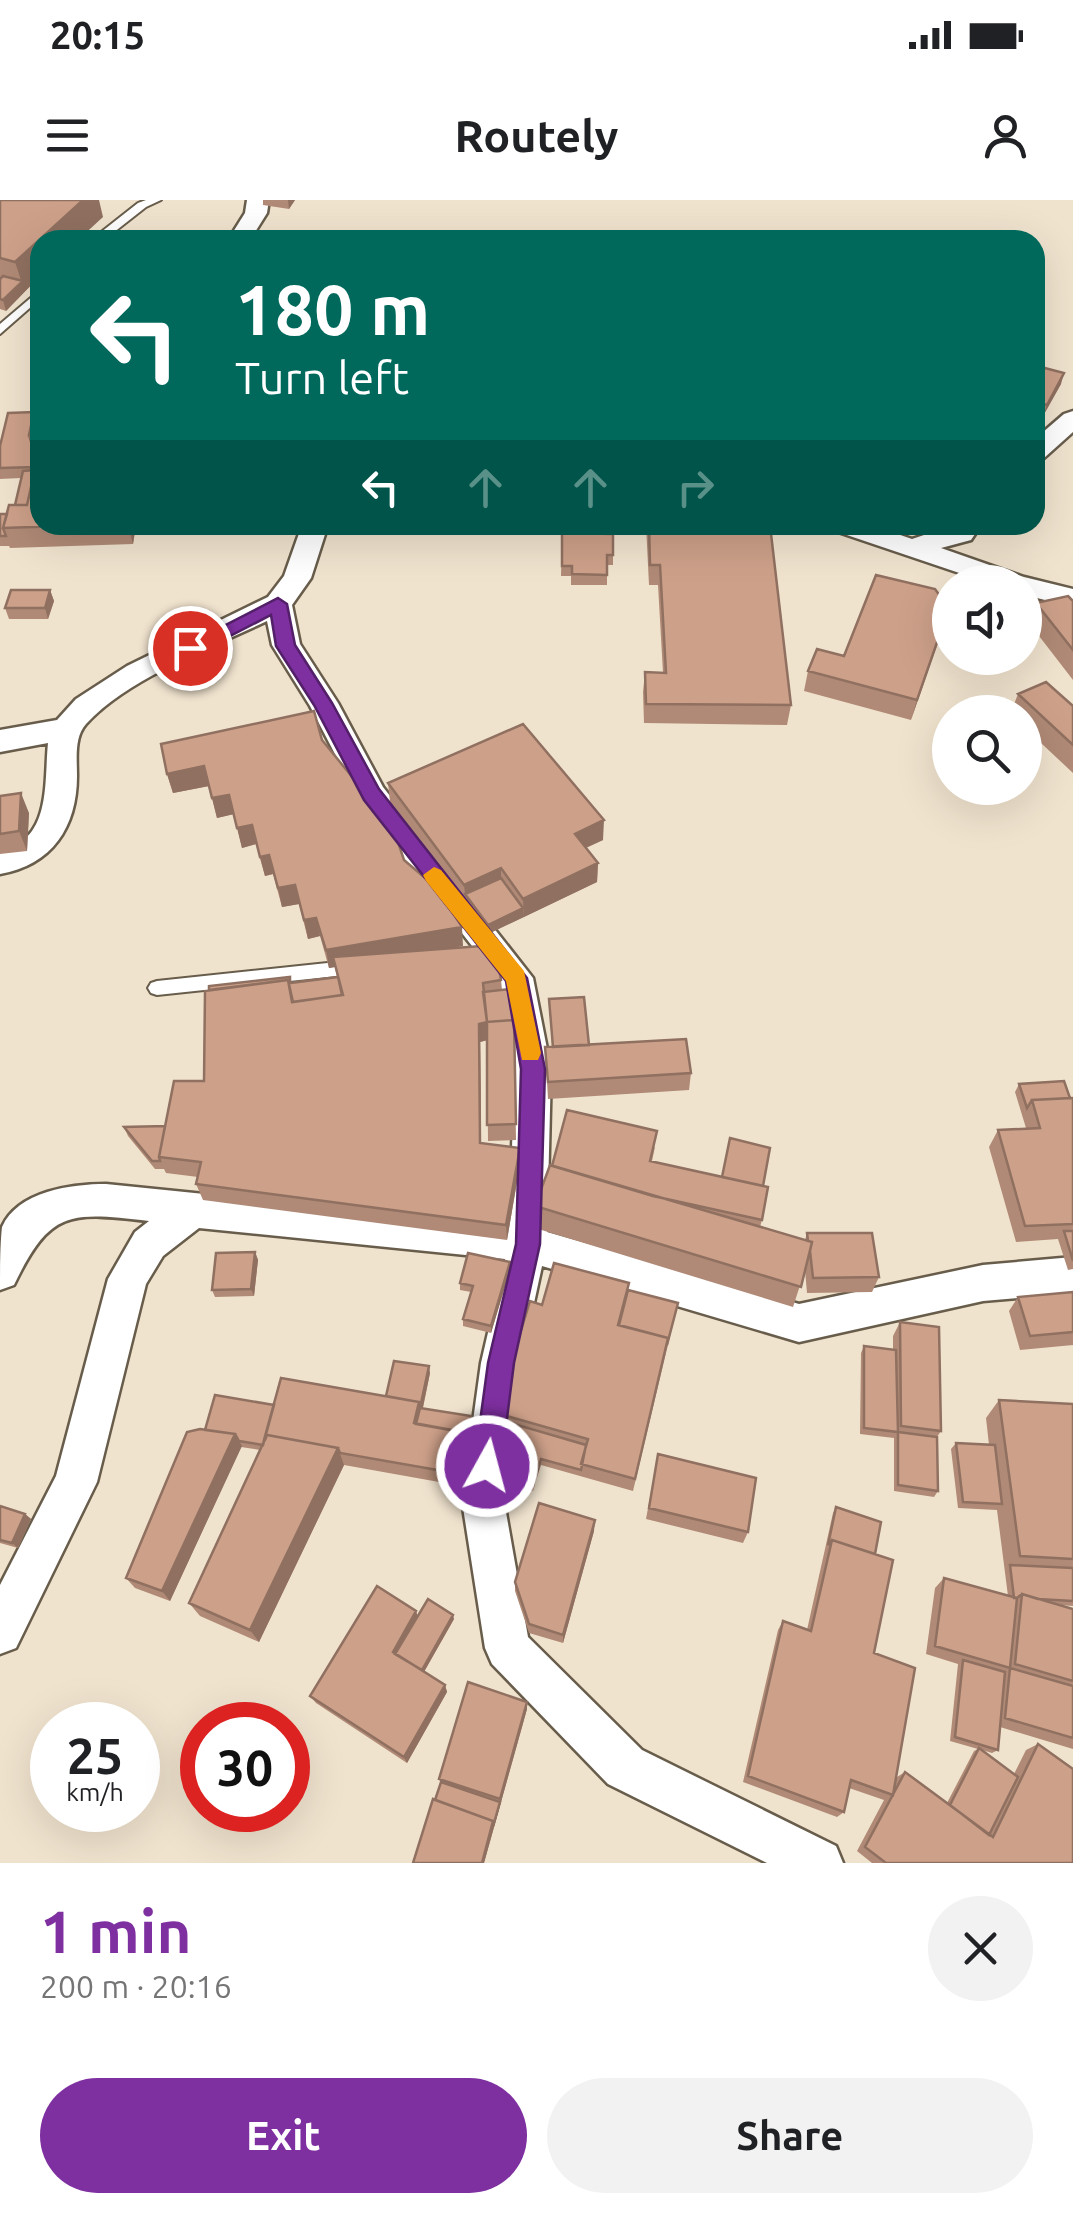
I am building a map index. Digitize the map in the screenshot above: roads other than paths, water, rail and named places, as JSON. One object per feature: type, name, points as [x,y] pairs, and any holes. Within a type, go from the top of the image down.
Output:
[{"type":"street","points":[[245,230],[256,213],[258,200]]},
{"type":"street","points":[[1045,445],[1073,419]]},
{"type":"street","points":[[0,862],[39,848],[59,816],[66,729],[83,709],[132,677],[278,604],[297,578],[312,535]]},
{"type":"street","points":[[872,535],[960,565]]},
{"type":"street","points":[[908,548],[957,535]]},
{"type":"street","points":[[1042,590],[1073,598]]},
{"type":"street","points":[[278,604],[286,646],[323,703],[371,794],[481,950],[516,978],[533,1069],[528,1244],[501,1363],[483,1501],[508,1648],[626,1767],[819,1863]]},
{"type":"street","points":[[0,741],[66,729]]},
{"type":"street","points":[[0,1272],[25,1225],[52,1206],[73,1201],[528,1244],[799,1322],[984,1283],[1073,1275]]},
{"type":"street","points":[[0,1632],[76,1482],[128,1279],[149,1244],[193,1210]]},
{"type":"lane","points":[[110,230],[142,205],[156,200]]},
{"type":"lane","points":[[0,330],[30,303]]},
{"type":"lane","points":[[0,312],[16,316]]},
{"type":"lane","points":[[157,988],[382,964]]}]
